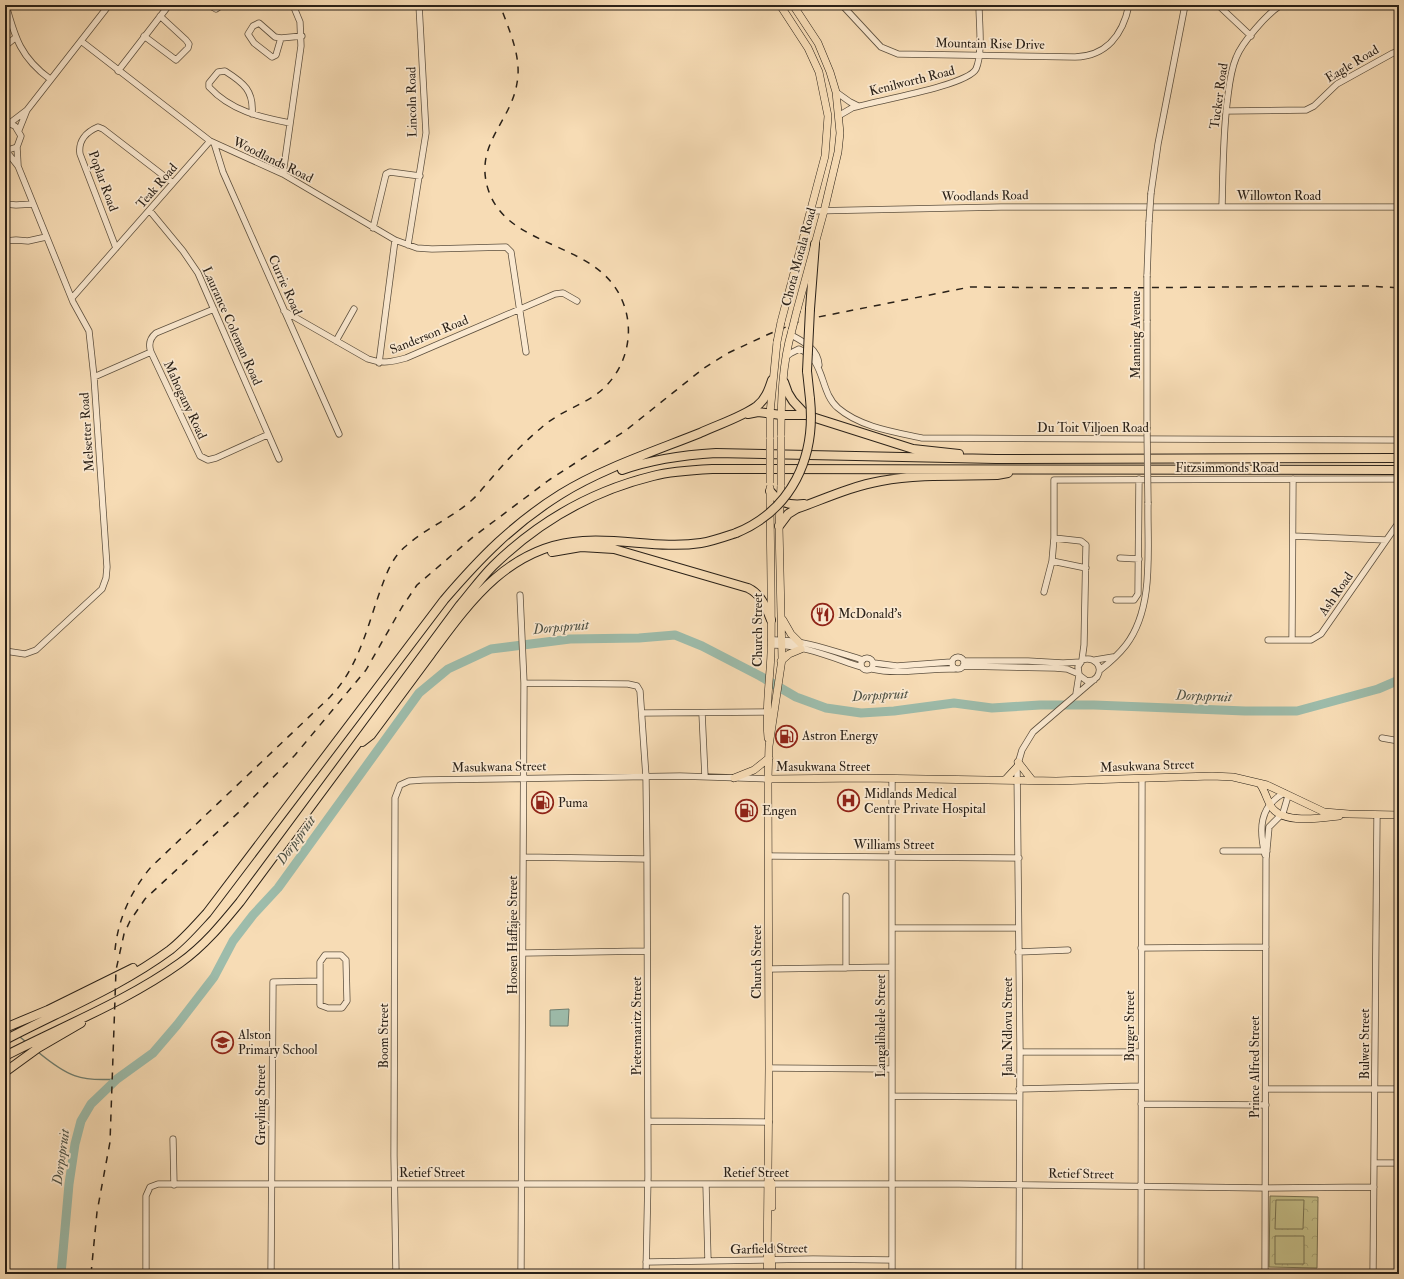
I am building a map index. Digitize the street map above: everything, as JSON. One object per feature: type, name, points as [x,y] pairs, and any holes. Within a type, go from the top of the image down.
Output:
[{"type":"highway","points":[[348,755],[371,735],[462,612],[502,572],[517,561],[553,546],[584,541],[700,544],[736,533],[759,522],[787,495],[803,465],[810,442],[810,399],[807,372],[815,244]]},
{"type":"highway","points":[[723,423],[757,406],[767,394],[772,380]]},
{"type":"highway","points":[[784,382],[793,401],[806,415]]},
{"type":"highway","points":[[5,1040],[113,986],[149,965],[172,949],[207,913],[444,600],[479,559],[527,517],[562,493],[611,469],[723,423],[753,413],[806,415],[913,449],[996,459]]},
{"type":"highway","points":[[527,517],[563,496],[614,472],[647,461],[716,453],[996,459],[1399,458]]},
{"type":"highway","points":[[5,1072],[34,1048],[97,1015],[121,998],[181,963],[203,944],[221,925],[460,605],[493,567],[521,541],[548,521],[582,501],[610,489],[654,476],[713,469],[1399,470]]},
{"type":"highway","points":[[779,526],[784,518],[792,511],[880,481],[903,478],[998,475],[1024,470]]},
{"type":"highway","points":[[770,487],[774,497],[781,501],[801,504],[816,502]]},
{"type":"highway","points":[[481,592],[520,565],[539,556],[558,550],[581,547],[600,547],[649,558],[748,588],[755,591],[759,596],[771,620]]},
{"type":"highway","points":[[8,1027],[48,1010],[145,962],[207,913]]},
{"type":"highway","points":[[5,1056],[24,1046],[34,1048]]},
{"type":"main road","name":"Chota Motala Road","points":[[768,515],[770,487],[770,413],[772,380],[777,342],[825,156],[828,132],[828,109],[819,72],[808,48],[780,5]]},
{"type":"main road","name":"Chota Motala Road","points":[[779,526],[781,501],[781,415],[787,356],[796,310],[824,211],[838,152],[840,133],[840,115],[836,92],[830,72],[818,43],[793,5]]},
{"type":"main road","name":"Church Street","points":[[767,1274],[769,1260],[769,746],[766,712],[771,642],[768,515]]},
{"type":"main road","name":"Church Street","points":[[769,746],[777,700],[781,661],[782,618],[779,526]]},
{"type":"main road","points":[[781,661],[800,646],[782,618]]},
{"type":"main road","points":[[734,778],[754,770],[769,758]]},
{"type":"main road","points":[[1005,780],[1018,765],[1032,780]]},
{"type":"main road","name":"Masukwana Street","points":[[768,779],[1018,781],[1212,776],[1246,780],[1267,785],[1324,812],[1350,814]]},
{"type":"main road","points":[[1260,784],[1272,807],[1280,816],[1294,818],[1327,818],[1350,814],[1399,815]]},
{"type":"main road","name":"Church Street","points":[[769,1260],[772,1274]]},
{"type":"street","points":[[6,5],[16,38],[28,60],[50,78]]},
{"type":"street","points":[[19,130],[8,123],[27,110],[50,78],[109,5]]},
{"type":"street","points":[[118,71],[169,5]]},
{"type":"street","points":[[210,5],[216,8],[222,5]]},
{"type":"street","points":[[283,174],[300,63],[302,36],[300,22],[293,5]]},
{"type":"street","name":"Lincoln Road","points":[[408,245],[426,133],[419,5]]},
{"type":"street","name":"Mountain Rise Drive","points":[[842,5],[874,41],[888,52],[898,54],[1075,56],[1095,54],[1112,42],[1125,23],[1129,5]]},
{"type":"street","name":"Kenilworth Road","points":[[840,115],[849,109],[858,106],[965,78],[975,70],[979,54],[979,5]]},
{"type":"street","name":"Manning Avenue","points":[[1100,670],[1126,646],[1132,636],[1145,604],[1148,503],[1146,427],[1147,276],[1149,222],[1151,193],[1158,144],[1185,5]]},
{"type":"street","points":[[1218,5],[1251,36]]},
{"type":"street","name":"Tucker Road","points":[[1222,207],[1226,111],[1230,82],[1236,56],[1251,36],[1281,5]]},
{"type":"street","points":[[144,36],[176,60],[188,48],[189,44],[186,40],[160,16]]},
{"type":"street","points":[[281,38],[276,55],[272,57],[254,43],[248,34],[253,26],[259,23],[275,37],[281,38],[302,36]]},
{"type":"street","points":[[5,46],[16,38]]},
{"type":"street","name":"Woodlands Road","points":[[81,41],[212,142],[283,174],[373,228],[396,240],[408,245],[432,249],[506,247],[511,252],[519,309]]},
{"type":"street","name":"Eagle Road","points":[[1226,111],[1306,110],[1314,106],[1337,84],[1399,51]]},
{"type":"street","points":[[252,114],[251,94],[225,71],[218,72],[209,84],[210,87],[232,106],[252,114],[290,123]]},
{"type":"street","name":"Kenilworth Road","points":[[836,92],[858,106]]},
{"type":"street","name":"Melsetter Road","points":[[18,166],[17,147],[20,142],[19,130],[27,110]]},
{"type":"street","name":"Poplar Road","points":[[116,248],[80,154],[80,141],[84,136],[98,127],[103,128],[173,183]]},
{"type":"street","name":"Teak Road","points":[[72,298],[173,183],[212,142]]},
{"type":"street","name":"Currie Road","points":[[212,142],[223,172],[339,434]]},
{"type":"street","points":[[6,151],[17,147]]},
{"type":"street","name":"Melsetter Road","points":[[5,651],[24,654],[36,650],[102,589],[106,578],[94,378],[89,331],[76,308],[18,166],[6,151]]},
{"type":"street","points":[[373,228],[386,174],[390,172],[420,176]]},
{"type":"street","points":[[5,204],[33,204]]},
{"type":"street","name":"Woodlands Road","points":[[811,211],[1001,207],[1159,207]]},
{"type":"street","name":"Willowton Road","points":[[1159,207],[1399,207]]},
{"type":"street","name":"Laurance Coleman Road","points":[[150,211],[192,262],[214,309],[267,435],[279,459]]},
{"type":"street","points":[[5,241],[28,241],[46,236]]},
{"type":"street","points":[[379,363],[396,240]]},
{"type":"street","name":"Sanderson Road","points":[[284,311],[336,341],[379,363],[391,363],[406,358],[555,294],[563,293],[577,301]]},
{"type":"street","points":[[94,378],[151,352],[149,342],[151,337],[156,333],[214,309]]},
{"type":"street","points":[[336,341],[354,309]]},
{"type":"street","points":[[519,309],[526,352]]},
{"type":"street","name":"Du Toit Viljoen Road","points":[[791,333],[814,351],[818,357],[819,368],[826,391],[838,408],[862,422],[922,438],[1399,440]]},
{"type":"street","name":"Du Toit Viljoen Road","points":[[787,356],[794,351],[802,350],[813,358],[819,368]]},
{"type":"street","name":"Mahogany Road","points":[[151,352],[200,456],[208,460],[216,458],[267,435]]},
{"type":"street","points":[[1116,600],[1134,600],[1137,597],[1140,559],[1139,479]]},
{"type":"street","name":"Fitzsimmonds Road","points":[[1054,538],[1054,480],[1399,479]]},
{"type":"street","points":[[1292,640],[1293,480]]},
{"type":"street","name":"Ash Road","points":[[1268,640],[1311,640],[1321,634],[1399,522]]},
{"type":"street","points":[[1292,536],[1386,540]]},
{"type":"street","points":[[1044,592],[1052,561],[1054,538],[1083,542],[1086,545],[1084,645],[1082,661],[1078,667],[1079,675],[1074,696]]},
{"type":"street","points":[[1120,558],[1140,559]]},
{"type":"street","points":[[1052,561],[1086,568]]},
{"type":"street","name":"Hoosen Haffajee Street","points":[[520,595],[524,662],[523,1184],[521,1274]]},
{"type":"street","points":[[771,642],[781,642],[863,660],[869,658],[873,666],[886,671],[941,668],[958,670],[963,664],[1028,660],[1063,663],[1113,657]]},
{"type":"street","points":[[1018,781],[1018,765],[1026,740],[1040,724],[1094,680],[1100,670],[1084,645]]},
{"type":"street","points":[[800,646],[861,667],[866,671],[873,666],[897,666],[951,662],[958,657],[963,664]]},
{"type":"street","points":[[861,667],[863,660]]},
{"type":"street","points":[[951,662],[954,669]]},
{"type":"street","points":[[963,664],[1067,669],[1087,681],[1094,680]]},
{"type":"street","name":"Pietermaritz Street","points":[[524,683],[618,683],[637,686],[640,691],[643,713],[646,777],[647,859],[648,1184],[646,1274]]},
{"type":"street","points":[[643,713],[766,712]]},
{"type":"street","points":[[702,713],[705,777]]},
{"type":"street","points":[[1382,738],[1399,741]]},
{"type":"street","name":"Masukwana Street","points":[[395,798],[400,786],[409,781],[646,777],[768,779]]},
{"type":"street","name":"Langalibalele Street","points":[[892,779],[892,1274]]},
{"type":"street","name":"Burger Street","points":[[1141,1274],[1140,948],[1142,779]]},
{"type":"street","name":"Jabu Ndlovu Street","points":[[1018,781],[1018,952],[1020,1052],[1019,1274]]},
{"type":"street","points":[[1270,803],[1286,794]]},
{"type":"street","name":"Prince Alfred Street","points":[[1266,851],[1270,826],[1280,816],[1285,808],[1286,794]]},
{"type":"street","name":"Boom Street","points":[[395,798],[394,1184],[396,1274]]},
{"type":"street","name":"Prince Alfred Street","points":[[1265,1274],[1266,851],[1263,816],[1270,803]]},
{"type":"street","name":"Bulwer Street","points":[[1373,1274],[1376,1089],[1377,815]]},
{"type":"street","points":[[1223,852],[1266,851]]},
{"type":"street","name":"Williams Street","points":[[769,856],[892,855],[1019,858]]},
{"type":"street","points":[[524,857],[647,859]]},
{"type":"street","points":[[846,896],[846,968]]},
{"type":"street","points":[[892,928],[1018,928]]},
{"type":"street","points":[[1140,948],[1266,947]]},
{"type":"street","points":[[1018,952],[1068,950]]},
{"type":"street","points":[[524,953],[647,951]]},
{"type":"street","points":[[325,955],[344,956],[346,960],[347,975],[347,1002],[344,1007],[328,1008],[321,1006],[320,981],[322,958],[325,955]]},
{"type":"street","points":[[769,969],[892,967]]},
{"type":"street","name":"Greyling Street","points":[[271,1274],[274,982],[320,981]]},
{"type":"street","points":[[1020,1052],[1141,1052]]},
{"type":"street","points":[[769,1068],[891,1069]]},
{"type":"street","points":[[1019,1089],[1140,1086]]},
{"type":"street","points":[[1266,1089],[1399,1089]]},
{"type":"street","points":[[892,1096],[1019,1097]]},
{"type":"street","points":[[1141,1104],[1266,1105]]},
{"type":"street","points":[[648,1121],[769,1122]]},
{"type":"street","points":[[173,1139],[174,1184]]},
{"type":"street","points":[[1375,1163],[1399,1164]]},
{"type":"street","name":"Retief Street","points":[[146,1274],[146,1196],[148,1189],[152,1186],[174,1184],[706,1185],[769,1182],[1266,1188],[1374,1187]]},
{"type":"street","points":[[706,1185],[708,1261]]},
{"type":"street","name":"Garfield Street","points":[[646,1262],[892,1260]]},
{"type":"green space","points":[[1270,1196],[1318,1197],[1317,1268],[1269,1267]]},
{"type":"green space","points":[[1276,1200],[1304,1200],[1303,1229],[1275,1229]]},
{"type":"green space","points":[[1275,1236],[1304,1236],[1304,1264],[1275,1264]]},
{"type":"shaded area","points":[[569,1009],[568,1026],[550,1026],[550,1010]]},
{"type":"waterway","name":"Dorpspruit","points":[[61,1274],[69,1184],[75,1144],[81,1121],[91,1104],[117,1079],[153,1053],[177,1025],[214,977],[233,941],[253,915],[278,888],[419,693],[448,669],[491,649],[570,639],[639,638],[675,635],[702,646],[760,676],[796,697],[826,708],[861,713],[894,711],[954,703],[992,708],[1040,705],[1094,705],[1245,711],[1297,711],[1378,689],[1399,680]]},
{"type":"waterway","points":[[20,1037],[26,1042]]},
{"type":"waterway","points":[[38,1052],[57,1067],[74,1076],[104,1080],[117,1079]]},
{"type":"railway","points":[[115,950],[122,916],[137,886],[151,867],[330,697],[339,686],[360,650],[386,576],[400,551],[472,500],[521,446],[547,423],[594,396],[605,387],[614,377],[625,353],[628,340],[626,313],[622,300],[610,281],[593,266],[513,224],[498,209],[488,189],[485,173],[489,146],[508,110],[517,83],[518,73],[518,63],[514,44],[500,5]]},
{"type":"railway","points":[[91,1274],[97,1212],[110,1142],[116,970],[124,934],[130,921],[145,899],[239,812],[295,755],[366,670],[402,607],[417,585],[473,537],[549,480],[625,431],[704,368],[728,353],[803,320],[970,287],[1097,288],[1370,286],[1399,288]]},
{"type":"place","name":"McDonald's","points":[[822,614]]},
{"type":"place","name":"Astron Energy","points":[[787,736]]},
{"type":"place","name":"Midlands Medical Centre Private Hospital","points":[[849,801]]},
{"type":"place","name":"Puma","points":[[542,803]]},
{"type":"place","name":"Engen","points":[[747,811]]},
{"type":"place","name":"Alston Primary School","points":[[223,1042]]}]
